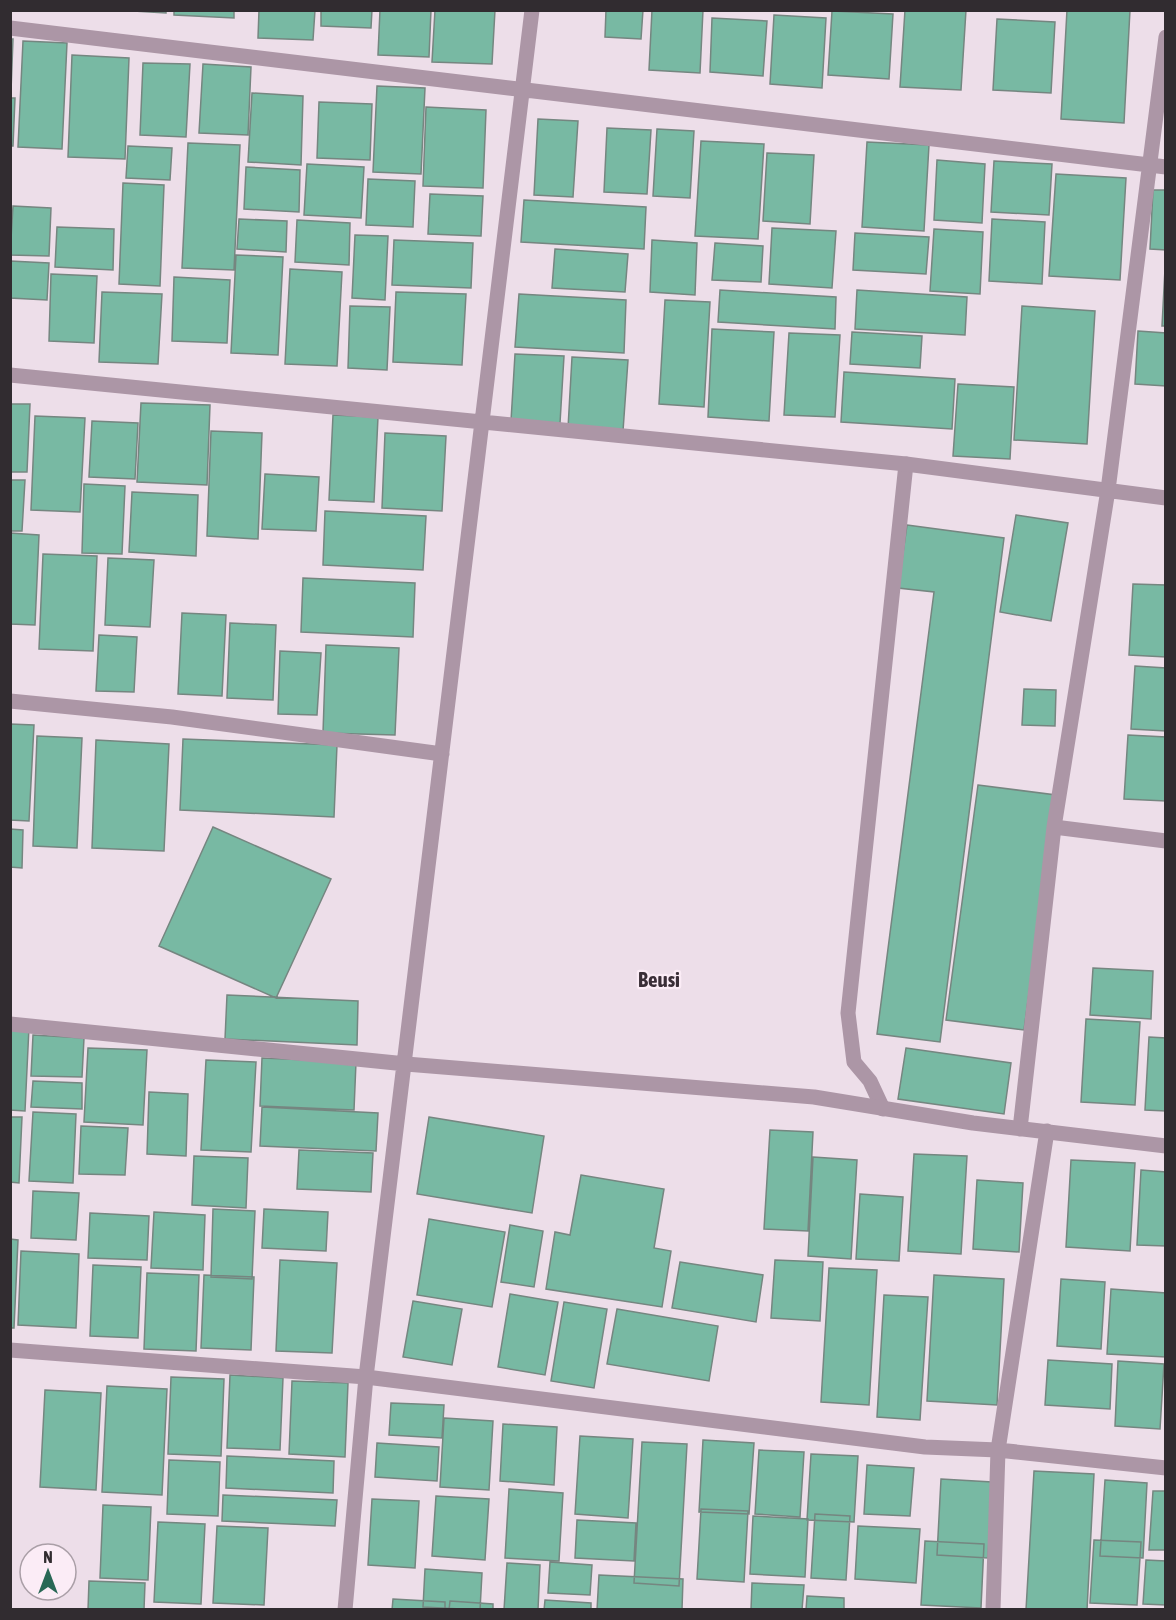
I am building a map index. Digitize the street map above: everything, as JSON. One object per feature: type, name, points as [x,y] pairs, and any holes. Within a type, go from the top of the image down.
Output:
[{"type":"street","points":[[345,1610],[366,1377],[406,1064],[532,10]]},
{"type":"street","points":[[10,28],[1158,166]]},
{"type":"street","points":[[1020,1129],[1054,827],[1158,166],[1166,37]]},
{"type":"street","points":[[10,375],[483,424],[906,464],[1166,498]]},
{"type":"street","points":[[883,1109],[870,1081],[854,1062],[848,1013],[906,464]]},
{"type":"street","points":[[10,701],[172,717],[442,754]]},
{"type":"street","points":[[1054,827],[1166,841]]},
{"type":"street","points":[[10,1024],[406,1064],[814,1097],[1020,1129],[1166,1146]]},
{"type":"street","points":[[993,1610],[998,1450],[1047,1131]]},
{"type":"street","points":[[10,1350],[366,1377],[925,1447],[998,1450],[1166,1468]]},
{"type":"building","points":[[116,10],[166,10],[166,13]]},
{"type":"building","points":[[174,10],[234,10],[234,18],[174,15]]},
{"type":"building","points":[[259,10],[315,10],[313,40],[258,38]]},
{"type":"building","points":[[321,10],[372,10],[371,28],[321,26]]},
{"type":"building","points":[[380,10],[431,10],[429,57],[378,55]]},
{"type":"building","points":[[435,10],[495,10],[492,64],[432,62]]},
{"type":"building","points":[[606,10],[643,10],[641,39],[605,37]]},
{"type":"building","points":[[652,10],[703,10],[700,73],[649,70]]},
{"type":"building","points":[[905,10],[966,10],[961,90],[900,87]]},
{"type":"building","points":[[1067,10],[1130,10],[1124,123],[1061,119]]},
{"type":"building","points":[[832,11],[893,14],[889,79],[828,75]]},
{"type":"building","points":[[774,15],[826,18],[822,88],[770,84]]},
{"type":"building","points":[[712,18],[767,21],[763,76],[710,72]]},
{"type":"building","points":[[997,19],[1055,22],[1051,93],[993,90]]},
{"type":"building","points":[[10,39],[13,39],[11,91],[10,91]]},
{"type":"building","points":[[23,41],[67,43],[62,149],[18,147]]},
{"type":"building","points":[[72,55],[129,58],[125,159],[68,157]]},
{"type":"building","points":[[143,63],[190,64],[186,137],[140,135]]},
{"type":"building","points":[[203,64],[251,67],[248,135],[199,133]]},
{"type":"building","points":[[377,86],[425,88],[421,174],[373,172]]},
{"type":"building","points":[[252,93],[303,96],[301,165],[248,162]]},
{"type":"building","points":[[10,98],[15,98],[13,146],[10,146]]},
{"type":"building","points":[[319,102],[372,104],[370,160],[317,158]]},
{"type":"building","points":[[426,107],[486,110],[483,188],[423,186]]},
{"type":"building","points":[[538,119],[578,121],[573,197],[534,195]]},
{"type":"building","points":[[607,128],[651,130],[647,194],[604,192]]},
{"type":"building","points":[[657,129],[694,131],[690,198],[653,196]]},
{"type":"building","points":[[701,141],[764,144],[758,239],[695,236]]},
{"type":"building","points":[[867,142],[929,145],[924,231],[862,227]]},
{"type":"building","points":[[188,143],[240,145],[234,270],[182,268]]},
{"type":"building","points":[[128,146],[172,148],[170,180],[126,178]]},
{"type":"building","points":[[767,153],[814,155],[810,224],[763,221]]},
{"type":"building","points":[[937,160],[985,164],[982,223],[934,220]]},
{"type":"building","points":[[994,161],[1052,164],[1049,215],[991,212]]},
{"type":"building","points":[[307,164],[364,167],[361,218],[304,215]]},
{"type":"building","points":[[246,167],[300,170],[299,212],[244,209]]},
{"type":"building","points":[[1056,174],[1126,178],[1120,280],[1049,276]]},
{"type":"building","points":[[368,179],[415,181],[413,227],[366,225]]},
{"type":"building","points":[[123,183],[164,185],[160,286],[119,284]]},
{"type":"building","points":[[1153,190],[1166,190],[1166,250],[1150,249]]},
{"type":"building","points":[[430,194],[483,196],[481,236],[428,234]]},
{"type":"building","points":[[524,200],[646,207],[644,249],[521,242]]},
{"type":"building","points":[[13,206],[51,208],[49,256],[10,255]]},
{"type":"building","points":[[239,219],[287,221],[286,252],[237,249]]},
{"type":"building","points":[[992,219],[1045,222],[1042,284],[989,281]]},
{"type":"building","points":[[297,220],[350,223],[349,265],[295,262]]},
{"type":"building","points":[[57,227],[114,229],[113,270],[55,267]]},
{"type":"building","points":[[772,228],[836,231],[832,288],[769,284]]},
{"type":"building","points":[[934,229],[983,232],[980,294],[930,291]]},
{"type":"building","points":[[855,233],[929,237],[926,274],[853,270]]},
{"type":"building","points":[[355,235],[388,236],[385,300],[352,298]]},
{"type":"building","points":[[394,240],[473,243],[471,288],[392,285]]},
{"type":"building","points":[[652,240],[697,243],[695,295],[650,292]]},
{"type":"building","points":[[715,243],[763,246],[761,282],[712,280]]},
{"type":"building","points":[[555,249],[628,254],[625,292],[552,288]]},
{"type":"building","points":[[236,255],[283,257],[278,355],[231,353]]},
{"type":"building","points":[[10,261],[49,263],[47,300],[10,298]]},
{"type":"building","points":[[290,269],[342,272],[337,366],[285,364]]},
{"type":"building","points":[[1165,269],[1166,326],[1162,326]]},
{"type":"building","points":[[51,274],[97,276],[94,343],[49,341]]},
{"type":"building","points":[[174,277],[230,280],[227,343],[172,341]]},
{"type":"building","points":[[720,290],[836,297],[835,329],[718,322]]},
{"type":"building","points":[[857,290],[967,297],[965,335],[855,329]]},
{"type":"building","points":[[102,292],[162,294],[158,364],[99,362]]},
{"type":"building","points":[[396,292],[466,294],[462,365],[393,362]]},
{"type":"building","points":[[519,294],[626,300],[624,353],[515,347]]},
{"type":"building","points":[[665,300],[710,302],[704,407],[659,404]]},
{"type":"building","points":[[350,306],[390,307],[387,370],[348,368]]},
{"type":"building","points":[[1022,306],[1095,311],[1087,444],[1014,440]]},
{"type":"building","points":[[712,329],[774,332],[769,421],[708,417]]},
{"type":"building","points":[[1138,331],[1166,333],[1166,386],[1135,384]]},
{"type":"building","points":[[852,332],[922,336],[920,368],[850,364]]},
{"type":"building","points":[[789,333],[840,335],[835,417],[784,415]]},
{"type":"building","points":[[515,354],[564,356],[560,423],[511,421]]},
{"type":"building","points":[[572,357],[628,360],[623,431],[568,428]]},
{"type":"building","points":[[844,372],[955,379],[952,429],[841,422]]},
{"type":"building","points":[[958,384],[1014,387],[1010,459],[953,456]]},
{"type":"building","points":[[141,403],[210,405],[207,485],[137,482]]},
{"type":"building","points":[[10,404],[30,404],[27,472],[10,472]]},
{"type":"building","points":[[333,415],[378,417],[374,502],[329,500]]},
{"type":"building","points":[[35,416],[85,418],[80,512],[31,510]]},
{"type":"building","points":[[92,421],[138,423],[135,479],[89,477]]},
{"type":"building","points":[[211,431],[262,433],[258,539],[207,536]]},
{"type":"building","points":[[385,433],[446,436],[442,511],[382,508]]},
{"type":"building","points":[[265,474],[319,477],[316,531],[262,529]]},
{"type":"building","points":[[10,480],[25,480],[22,531],[10,531]]},
{"type":"building","points":[[84,484],[125,486],[122,554],[82,553]]},
{"type":"building","points":[[132,492],[198,495],[196,556],[129,552]]},
{"type":"building","points":[[325,511],[426,516],[423,570],[323,565]]},
{"type":"building","points":[[1016,515],[1068,523],[1051,621],[1000,612]]},
{"type":"building","points":[[907,525],[1004,538],[940,1042],[877,1034],[934,592],[898,588]]},
{"type":"building","points":[[10,533],[39,535],[35,625],[10,624]]},
{"type":"building","points":[[43,554],[97,556],[93,651],[39,649]]},
{"type":"building","points":[[108,558],[154,560],[150,627],[105,625]]},
{"type":"building","points":[[303,578],[415,583],[413,637],[301,632]]},
{"type":"building","points":[[1133,584],[1166,585],[1166,657],[1129,655]]},
{"type":"building","points":[[182,613],[226,615],[222,696],[178,694]]},
{"type":"building","points":[[230,623],[276,625],[273,700],[227,698]]},
{"type":"building","points":[[99,635],[137,637],[134,692],[96,691]]},
{"type":"building","points":[[326,645],[399,648],[395,735],[323,733]]},
{"type":"building","points":[[280,651],[321,653],[317,715],[278,714]]},
{"type":"building","points":[[1135,666],[1166,668],[1166,731],[1131,729]]},
{"type":"building","points":[[1024,689],[1056,690],[1055,726],[1022,725]]},
{"type":"building","points":[[10,724],[34,725],[29,821],[10,820]]},
{"type":"building","points":[[1128,735],[1166,737],[1166,801],[1124,799]]},
{"type":"building","points":[[37,736],[82,738],[77,848],[33,846]]},
{"type":"building","points":[[183,739],[337,745],[334,817],[180,810]]},
{"type":"building","points":[[96,740],[169,744],[164,851],[92,848]]},
{"type":"building","points":[[978,785],[1056,795],[1024,1030],[946,1020]]},
{"type":"building","points":[[213,827],[331,879],[276,998],[159,946]]},
{"type":"building","points":[[10,829],[23,830],[22,868],[10,867]]},
{"type":"building","points":[[1093,968],[1153,971],[1151,1019],[1090,1015]]},
{"type":"building","points":[[227,995],[358,1001],[357,1045],[225,1039]]},
{"type":"building","points":[[1086,1019],[1140,1022],[1135,1105],[1081,1102]]},
{"type":"building","points":[[10,1026],[29,1027],[25,1111],[10,1110]]},
{"type":"building","points":[[33,1035],[84,1038],[82,1077],[31,1076]]},
{"type":"building","points":[[1149,1037],[1166,1038],[1166,1111],[1145,1110]]},
{"type":"building","points":[[88,1048],[147,1050],[143,1125],[84,1122]]},
{"type":"building","points":[[906,1048],[1011,1063],[1004,1114],[898,1099]]},
{"type":"building","points":[[262,1058],[356,1062],[354,1110],[260,1106]]},
{"type":"building","points":[[206,1060],[256,1062],[251,1152],[201,1150]]},
{"type":"building","points":[[33,1081],[82,1083],[82,1109],[31,1107]]},
{"type":"building","points":[[149,1092],[188,1094],[186,1156],[147,1154]]},
{"type":"building","points":[[262,1107],[378,1113],[376,1151],[260,1146]]},
{"type":"building","points":[[33,1112],[76,1114],[73,1183],[29,1181]]},
{"type":"building","points":[[10,1117],[22,1117],[19,1183],[10,1182]]},
{"type":"building","points":[[429,1117],[544,1136],[532,1213],[417,1194]]},
{"type":"building","points":[[81,1126],[128,1128],[125,1175],[79,1174]]},
{"type":"building","points":[[770,1130],[813,1132],[808,1231],[764,1229]]},
{"type":"building","points":[[299,1150],[373,1153],[371,1192],[297,1189]]},
{"type":"building","points":[[914,1154],[967,1156],[961,1254],[908,1251]]},
{"type":"building","points":[[194,1156],[248,1158],[246,1208],[192,1205]]},
{"type":"building","points":[[813,1157],[857,1160],[851,1259],[808,1256]]},
{"type":"building","points":[[1071,1160],[1135,1163],[1130,1251],[1066,1247]]},
{"type":"building","points":[[1141,1170],[1166,1172],[1166,1246],[1137,1245]]},
{"type":"building","points":[[581,1175],[664,1189],[654,1248],[671,1251],[662,1307],[546,1289],[555,1232],[570,1235]]},
{"type":"building","points":[[977,1180],[1023,1183],[1019,1252],[973,1249]]},
{"type":"building","points":[[33,1191],[79,1193],[76,1240],[31,1238]]},
{"type":"building","points":[[860,1194],[903,1197],[899,1261],[856,1259]]},
{"type":"building","points":[[213,1209],[255,1211],[252,1279],[211,1277]]},
{"type":"building","points":[[264,1209],[328,1212],[326,1251],[262,1248]]},
{"type":"building","points":[[154,1212],[205,1215],[203,1270],[151,1268]]},
{"type":"building","points":[[90,1213],[149,1216],[147,1260],[88,1258]]},
{"type":"building","points":[[429,1219],[505,1232],[492,1307],[417,1295]]},
{"type":"building","points":[[510,1225],[543,1231],[534,1287],[501,1282]]},
{"type":"building","points":[[10,1239],[18,1240],[14,1328],[10,1328]]},
{"type":"building","points":[[21,1251],[79,1254],[76,1328],[18,1325]]},
{"type":"building","points":[[280,1260],[337,1263],[332,1353],[276,1351]]},
{"type":"building","points":[[775,1260],[823,1262],[820,1321],[771,1318]]},
{"type":"building","points":[[680,1262],[763,1275],[756,1322],[672,1308]]},
{"type":"building","points":[[93,1265],[141,1267],[138,1338],[90,1336]]},
{"type":"building","points":[[829,1268],[877,1270],[869,1405],[821,1402]]},
{"type":"building","points":[[147,1273],[199,1275],[196,1351],[144,1349]]},
{"type":"building","points":[[204,1275],[254,1277],[251,1350],[201,1348]]},
{"type":"building","points":[[934,1275],[1004,1279],[997,1405],[927,1401]]},
{"type":"building","points":[[1061,1279],[1105,1282],[1101,1349],[1057,1346]]},
{"type":"building","points":[[1111,1289],[1166,1293],[1166,1357],[1107,1354]]},
{"type":"building","points":[[510,1294],[558,1302],[545,1375],[498,1367]]},
{"type":"building","points":[[884,1295],[928,1297],[920,1420],[877,1417]]},
{"type":"building","points":[[413,1301],[462,1309],[452,1365],[403,1357]]},
{"type":"building","points":[[564,1302],[607,1309],[594,1388],[551,1381]]},
{"type":"building","points":[[617,1309],[718,1326],[709,1381],[607,1364]]},
{"type":"building","points":[[1048,1360],[1112,1364],[1110,1409],[1045,1405]]},
{"type":"building","points":[[1118,1361],[1164,1364],[1160,1429],[1115,1426]]},
{"type":"building","points":[[230,1375],[283,1378],[280,1450],[227,1448]]},
{"type":"building","points":[[171,1377],[224,1379],[221,1456],[168,1454]]},
{"type":"building","points":[[292,1381],[348,1383],[345,1457],[289,1454]]},
{"type":"building","points":[[107,1386],[167,1389],[162,1495],[102,1492]]},
{"type":"building","points":[[45,1390],[101,1393],[96,1490],[40,1487]]},
{"type":"building","points":[[391,1403],[444,1405],[442,1438],[389,1435]]},
{"type":"building","points":[[444,1418],[493,1421],[489,1490],[440,1487]]},
{"type":"building","points":[[503,1424],[557,1427],[554,1485],[500,1481]]},
{"type":"building","points":[[580,1436],[633,1439],[628,1518],[575,1514]]},
{"type":"building","points":[[703,1440],[754,1443],[749,1514],[699,1512]]},
{"type":"building","points":[[642,1442],[687,1444],[679,1586],[634,1583]]},
{"type":"building","points":[[377,1443],[439,1447],[437,1481],[375,1477]]},
{"type":"building","points":[[759,1450],[804,1452],[800,1517],[755,1514]]},
{"type":"building","points":[[811,1454],[858,1456],[854,1522],[807,1520]]},
{"type":"building","points":[[227,1456],[334,1461],[333,1493],[226,1488]]},
{"type":"building","points":[[169,1460],[220,1462],[218,1516],[167,1514]]},
{"type":"building","points":[[867,1465],[914,1468],[910,1516],[864,1514]]},
{"type":"building","points":[[1034,1471],[1094,1474],[1087,1610],[1026,1610]]},
{"type":"building","points":[[941,1479],[992,1482],[988,1558],[937,1555]]},
{"type":"building","points":[[1105,1480],[1147,1483],[1143,1558],[1100,1556]]},
{"type":"building","points":[[509,1489],[563,1493],[559,1561],[505,1558]]},
{"type":"building","points":[[1153,1491],[1166,1491],[1166,1550],[1149,1550]]},
{"type":"building","points":[[223,1495],[337,1500],[335,1526],[222,1521]]},
{"type":"building","points":[[436,1496],[489,1499],[485,1560],[432,1556]]},
{"type":"building","points":[[372,1499],[419,1501],[415,1568],[368,1565]]},
{"type":"building","points":[[103,1505],[151,1507],[148,1580],[100,1578]]},
{"type":"building","points":[[701,1509],[748,1511],[744,1582],[697,1579]]},
{"type":"building","points":[[815,1514],[850,1516],[846,1580],[811,1578]]},
{"type":"building","points":[[753,1516],[808,1519],[805,1577],[750,1574]]},
{"type":"building","points":[[577,1520],[636,1523],[634,1561],[575,1558]]},
{"type":"building","points":[[158,1522],[205,1524],[201,1604],[154,1602]]},
{"type":"building","points":[[217,1526],[268,1528],[264,1605],[213,1603]]},
{"type":"building","points":[[858,1526],[920,1529],[916,1583],[855,1579]]},
{"type":"building","points":[[1094,1540],[1141,1542],[1137,1605],[1090,1603]]},
{"type":"building","points":[[925,1541],[984,1544],[981,1608],[921,1605]]},
{"type":"building","points":[[1146,1560],[1166,1561],[1166,1605],[1143,1604]]},
{"type":"building","points":[[550,1562],[592,1565],[590,1595],[548,1593]]},
{"type":"building","points":[[507,1563],[540,1565],[538,1610],[504,1610]]},
{"type":"building","points":[[425,1569],[482,1573],[480,1610],[423,1607]]},
{"type":"building","points":[[599,1575],[683,1579],[682,1610],[597,1610]]},
{"type":"building","points":[[89,1581],[145,1583],[144,1610],[88,1610]]},
{"type":"building","points":[[752,1583],[804,1585],[802,1610],[751,1610]]},
{"type":"building","points":[[807,1596],[844,1598],[844,1610],[806,1610]]},
{"type":"building","points":[[393,1599],[445,1602],[445,1610],[392,1610]]},
{"type":"building","points":[[545,1600],[591,1603],[591,1610],[544,1610]]},
{"type":"building","points":[[450,1601],[493,1604],[493,1610],[449,1610]]},
{"type":"district","name":"Beusi","points":[[659,980]]}]
